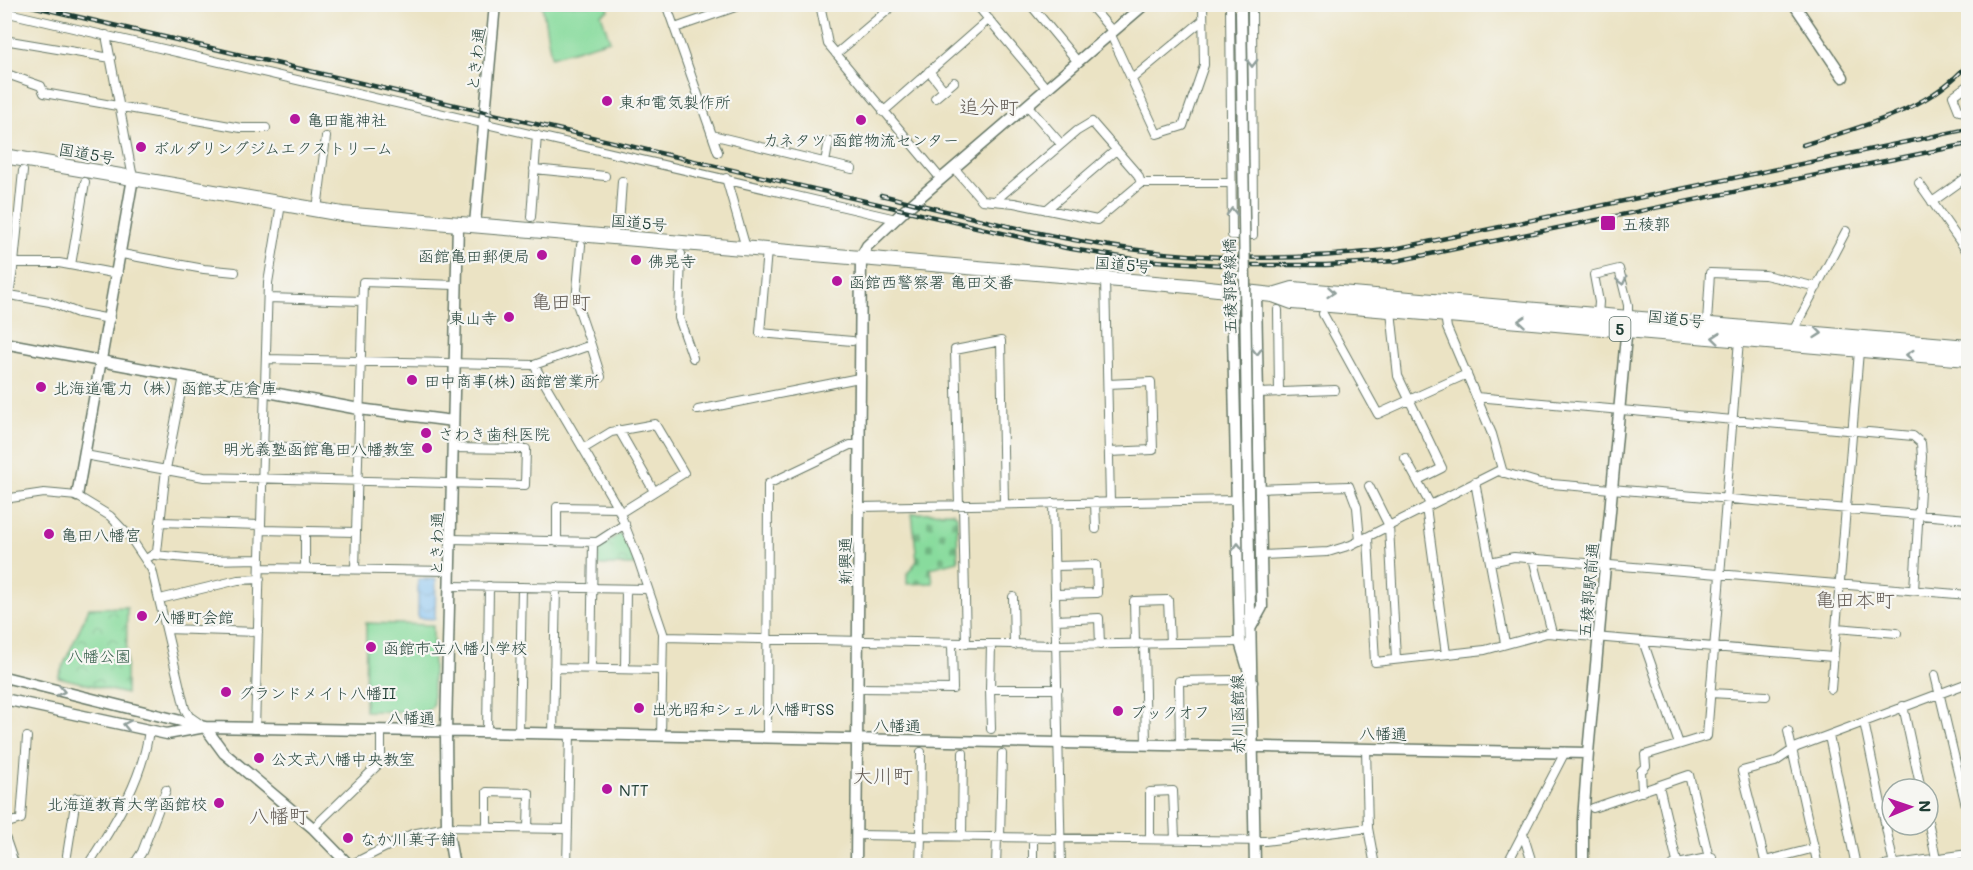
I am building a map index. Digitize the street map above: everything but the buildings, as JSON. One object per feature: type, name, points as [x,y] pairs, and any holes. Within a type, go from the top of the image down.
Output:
[{"type":"highway","name":"国道5号","points":[[4,156],[317,210],[1232,290],[1273,295],[1292,302],[1390,311],[1627,323],[1707,323],[1968,347]]},
{"type":"highway","name":"国道5号","points":[[1273,295],[1293,289],[1598,315],[1627,323],[1739,340],[1968,359]]},
{"type":"street","name":"ときわ通","points":[[475,224],[495,4]]},
{"type":"street","points":[[666,4],[718,152]]},
{"type":"street","points":[[675,28],[725,7],[744,4]]},
{"type":"street","points":[[820,4],[828,44],[941,179]]},
{"type":"street","points":[[837,54],[895,4]]},
{"type":"street","points":[[976,4],[1047,89]]},
{"type":"street","points":[[1030,4],[1078,62]]},
{"type":"street","points":[[1089,4],[1111,33],[1157,134],[1183,126],[1204,65],[1203,4]]},
{"type":"street","points":[[1230,4],[1232,235],[1253,235],[1252,4]]},
{"type":"street","points":[[1794,4],[1843,77]]},
{"type":"street","points":[[861,257],[867,246],[896,219],[1143,5]]},
{"type":"street","name":"五稜郭跨線橋","points":[[1241,7],[1249,562]]},
{"type":"street","points":[[4,12],[896,219]]},
{"type":"street","points":[[883,111],[989,19]]},
{"type":"street","points":[[1132,78],[1203,20]]},
{"type":"street","points":[[77,496],[122,254],[133,178],[106,34]]},
{"type":"street","points":[[4,40],[111,58]]},
{"type":"street","points":[[929,71],[944,90]]},
{"type":"street","points":[[4,73],[41,86],[44,93],[241,128],[266,128]]},
{"type":"street","points":[[935,98],[954,82]]},
{"type":"street","points":[[1968,85],[1953,96],[1959,111],[1968,112]]},
{"type":"street","points":[[1027,105],[1061,144]]},
{"type":"street","points":[[996,200],[1061,144],[1092,122],[1138,175],[1141,183]]},
{"type":"street","points":[[531,217],[537,135]]},
{"type":"street","points":[[712,135],[852,169]]},
{"type":"street","points":[[317,210],[326,137]]},
{"type":"street","points":[[825,162],[829,141]]},
{"type":"street","points":[[1046,210],[1116,150]]},
{"type":"street","points":[[954,168],[982,200],[996,200],[1097,220],[1141,183],[1231,183]]},
{"type":"street","points":[[534,170],[605,176]]},
{"type":"street","points":[[22,171],[14,263],[7,295],[50,302],[78,313],[110,319]]},
{"type":"street","points":[[1932,202],[1967,177]]},
{"type":"street","points":[[726,178],[746,248]]},
{"type":"street","points":[[619,225],[622,181]]},
{"type":"street","points":[[71,265],[85,182]]},
{"type":"street","points":[[1919,183],[1966,244],[1968,253]]},
{"type":"street","points":[[255,729],[268,298],[281,204]]},
{"type":"street","name":"ときわ通","points":[[454,866],[447,827],[446,732],[458,223]]},
{"type":"street","points":[[1793,331],[1846,231]]},
{"type":"street","points":[[581,245],[576,301],[601,377]]},
{"type":"street","points":[[767,250],[760,333],[852,341]]},
{"type":"street","points":[[122,254],[235,272]]},
{"type":"street","points":[[681,254],[678,318],[693,358]]},
{"type":"street","name":"新興通","points":[[856,866],[861,257]]},
{"type":"street","points":[[14,263],[71,265],[118,274]]},
{"type":"street","points":[[1598,315],[1599,302],[1594,275],[1619,269],[1628,305],[1627,323]]},
{"type":"street","points":[[1707,323],[1710,273],[1766,275],[1817,287]]},
{"type":"street","points":[[1105,279],[1110,502]]},
{"type":"street","points":[[355,569],[363,282],[456,285]]},
{"type":"street","points":[[1232,290],[1239,642],[1252,682]]},
{"type":"street","points":[[1251,627],[1262,607],[1256,293]]},
{"type":"street","points":[[268,298],[362,301]]},
{"type":"street","points":[[1278,310],[1279,393]]},
{"type":"street","points":[[1390,311],[1398,376],[1442,468],[1418,480]]},
{"type":"street","points":[[1323,314],[1378,414],[1467,374]]},
{"type":"street","points":[[1445,315],[1447,328],[1492,434],[1503,473]]},
{"type":"street","name":"五稜郭駅前通","points":[[1583,866],[1583,820],[1588,753],[1627,323]]},
{"type":"street","points":[[1642,792],[1641,771],[1646,766],[1645,755],[1707,736],[1739,340]]},
{"type":"street","points":[[966,644],[955,350],[1000,341],[1004,504]]},
{"type":"street","points":[[4,343],[359,409],[453,421]]},
{"type":"street","points":[[266,359],[534,365],[591,345]]},
{"type":"street","points":[[1831,689],[1859,351]]},
{"type":"street","points":[[534,365],[619,511],[648,589],[663,637],[661,736]]},
{"type":"street","points":[[155,555],[166,469],[184,376]]},
{"type":"street","points":[[698,410],[859,378]]},
{"type":"street","points":[[1108,384],[1151,382],[1152,428],[1152,450],[1109,452]]},
{"type":"street","points":[[1257,393],[1335,390]]},
{"type":"street","points":[[1476,397],[1910,435],[1919,440],[1922,457],[1914,590]]},
{"type":"street","points":[[557,542],[557,507],[619,511],[684,473],[655,424],[611,432],[583,449]]},
{"type":"street","points":[[620,430],[654,491]]},
{"type":"street","points":[[767,738],[768,484],[850,445],[858,445]]},
{"type":"street","points":[[264,446],[315,448]]},
{"type":"street","points":[[85,455],[204,477],[525,485],[526,449],[452,448]]},
{"type":"street","points":[[333,449],[385,450]]},
{"type":"street","points":[[1406,458],[1428,505],[1446,654]]},
{"type":"street","points":[[1261,555],[1328,552],[1364,539],[1498,471],[1540,483],[1968,519]]},
{"type":"street","points":[[1475,482],[1505,643]]},
{"type":"street","points":[[1259,489],[1349,486],[1357,507],[1364,539],[1371,662],[1485,650],[1505,643],[1552,633],[1833,657]]},
{"type":"street","points":[[1369,486],[1389,526],[1396,659]]},
{"type":"street","points":[[4,499],[44,493],[77,496],[110,516],[130,537],[152,570],[185,709],[189,716],[205,727],[224,753],[314,828],[350,865],[411,834],[447,827],[568,829]]},
{"type":"street","points":[[859,507],[1237,500]]},
{"type":"street","points":[[1095,502],[1096,529]]},
{"type":"street","points":[[1053,503],[1061,866]]},
{"type":"street","points":[[160,522],[356,532]]},
{"type":"street","points":[[450,539],[597,543],[625,524]]},
{"type":"street","points":[[305,531],[305,568]]},
{"type":"street","points":[[591,668],[593,542]]},
{"type":"street","points":[[146,559],[155,555],[305,568],[450,571]]},
{"type":"street","points":[[1490,562],[1514,557],[1533,558],[1968,595]]},
{"type":"street","points":[[1533,558],[1552,633]]},
{"type":"street","name":"赤川函館線","points":[[1249,562],[1255,866]]},
{"type":"street","points":[[1055,566],[1096,565],[1097,593],[1055,594]]},
{"type":"street","points":[[164,598],[238,580],[260,579]]},
{"type":"street","points":[[450,586],[648,589]]},
{"type":"street","points":[[487,733],[489,586]]},
{"type":"street","points":[[519,733],[522,587]]},
{"type":"street","points":[[553,734],[556,587]]},
{"type":"street","points":[[625,669],[626,589]]},
{"type":"street","points":[[1013,597],[1014,645]]},
{"type":"street","points":[[1146,745],[1140,644],[1134,601],[1168,600],[1170,643]]},
{"type":"street","points":[[1056,620],[1099,618],[1100,645]]},
{"type":"street","points":[[1836,628],[1897,633]]},
{"type":"street","points":[[166,629],[258,632]]},
{"type":"street","points":[[663,637],[1014,645],[1239,642]]},
{"type":"street","points":[[1643,640],[1679,744]]},
{"type":"street","points":[[858,688],[953,689],[952,644]]},
{"type":"street","points":[[991,644],[991,729]]},
{"type":"street","points":[[554,668],[662,670]]},
{"type":"street","points":[[1935,675],[1968,814]]},
{"type":"street","name":"八幡通","points":[[4,677],[205,727],[1588,753]]},
{"type":"street","points":[[1180,746],[1179,681],[1236,680]]},
{"type":"street","points":[[1815,848],[1764,861],[1742,771],[1775,762],[1792,749],[1968,683]]},
{"type":"street","points":[[990,689],[1058,690]]},
{"type":"street","points":[[1710,693],[1766,696]]},
{"type":"street","name":"八幡通","points":[[4,699],[167,734],[205,727]]},
{"type":"street","points":[[1903,706],[1918,777]]},
{"type":"street","points":[[1864,722],[1894,865]]},
{"type":"street","points":[[91,860],[125,803],[140,769],[149,730]]},
{"type":"street","points":[[1788,731],[1818,866]]},
{"type":"street","points":[[314,828],[381,762],[381,732]]},
{"type":"street","points":[[567,866],[570,734]]},
{"type":"street","points":[[1829,736],[1856,866]]},
{"type":"street","points":[[4,824],[21,819],[27,737]]},
{"type":"street","points":[[1366,748],[1368,828],[1375,866]]},
{"type":"street","points":[[920,866],[921,752]]},
{"type":"street","points":[[1506,866],[1565,752]]},
{"type":"street","points":[[962,836],[963,753]]},
{"type":"street","points":[[996,866],[1002,754]]},
{"type":"street","points":[[1593,808],[1689,775],[1712,859],[1676,865],[1659,786]]},
{"type":"street","points":[[133,866],[142,852],[166,790]]},
{"type":"street","points":[[1150,839],[1150,792],[1173,791],[1174,839]]},
{"type":"street","points":[[487,827],[487,792],[529,793],[528,828]]},
{"type":"street","points":[[67,855],[76,798],[125,803]]},
{"type":"street","points":[[856,835],[1254,841],[1368,828]]},
{"type":"street","points":[[1523,834],[1533,866]]},
{"type":"street","points":[[5,837],[15,866]]},
{"type":"street","points":[[1033,837],[1033,866]]},
{"type":"street","points":[[1931,837],[1936,858]]},
{"type":"street","points":[[1883,866],[1968,854]]},
{"type":"green space","points":[[542,5],[607,5],[609,10],[601,14],[610,40],[551,57]]},
{"type":"green space","points":[[953,512],[957,516],[958,561],[931,568],[933,583],[907,584],[907,574],[917,561],[912,513]]},
{"type":"green space","points":[[619,534],[624,536],[635,565],[597,565],[599,548]]},
{"type":"green space","name":"八幡公園","points":[[127,607],[126,694],[58,677],[89,608]]},
{"type":"green space","points":[[366,623],[433,625],[433,706],[425,712],[365,711]]},
{"type":"water","points":[[418,579],[436,579],[435,619],[418,618]]},
{"type":"railway","points":[[23,4],[1066,248],[1139,260],[1222,265],[1326,265],[1396,261],[1968,144]]},
{"type":"railway","points":[[1803,145],[1870,124],[1913,106],[1952,80],[1968,64]]},
{"type":"railway","points":[[881,195],[1036,232],[1163,253],[1262,258],[1362,253],[1394,249],[1968,129]]},
{"type":"place","name":"東和電気製作所","points":[[607,101]]},
{"type":"place","name":"亀田龍神社","points":[[295,119]]},
{"type":"place","name":"カネタツ 函館物流センター","points":[[861,120]]},
{"type":"place","name":"ボルダリングジムエクストリーム","points":[[141,147]]},
{"type":"place","name":"五稜郭","points":[[1608,223]]},
{"type":"place","name":"函館亀田郵便局","points":[[542,255]]},
{"type":"place","name":"佛晃寺","points":[[636,260]]},
{"type":"place","name":"函館西警察署 亀田交番","points":[[837,281]]},
{"type":"place","name":"東山寺","points":[[509,317]]},
{"type":"place","name":"田中商事(株) 函館営業所","points":[[412,380]]},
{"type":"place","name":"北海道電力（株）函館支店倉庫","points":[[41,387]]},
{"type":"place","name":"さわき歯科医院","points":[[426,433]]},
{"type":"place","name":"明光義塾函館亀田八幡教室","points":[[427,448]]},
{"type":"place","name":"亀田八幡宮","points":[[49,534]]},
{"type":"place","name":"八幡町会館","points":[[142,616]]},
{"type":"place","name":"函館市立八幡小学校","points":[[371,647]]},
{"type":"place","name":"グランドメイト八幡II","points":[[226,692]]},
{"type":"place","name":"出光昭和シェル 八幡町SS","points":[[639,708]]},
{"type":"place","name":"ブックオフ","points":[[1118,711]]},
{"type":"place","name":"公文式八幡中央教室","points":[[259,758]]},
{"type":"place","name":"NTT","points":[[607,789]]},
{"type":"place","name":"北海道教育大学函館校","points":[[219,803]]},
{"type":"place","name":"なか川菓子舗","points":[[348,838]]},
{"type":"district","name":"追分町","points":[[989,106]]},
{"type":"district","name":"亀田町","points":[[561,301]]},
{"type":"district","name":"亀田本町","points":[[1855,599]]},
{"type":"district","name":"大川町","points":[[883,775]]},
{"type":"district","name":"八幡町","points":[[279,815]]}]
